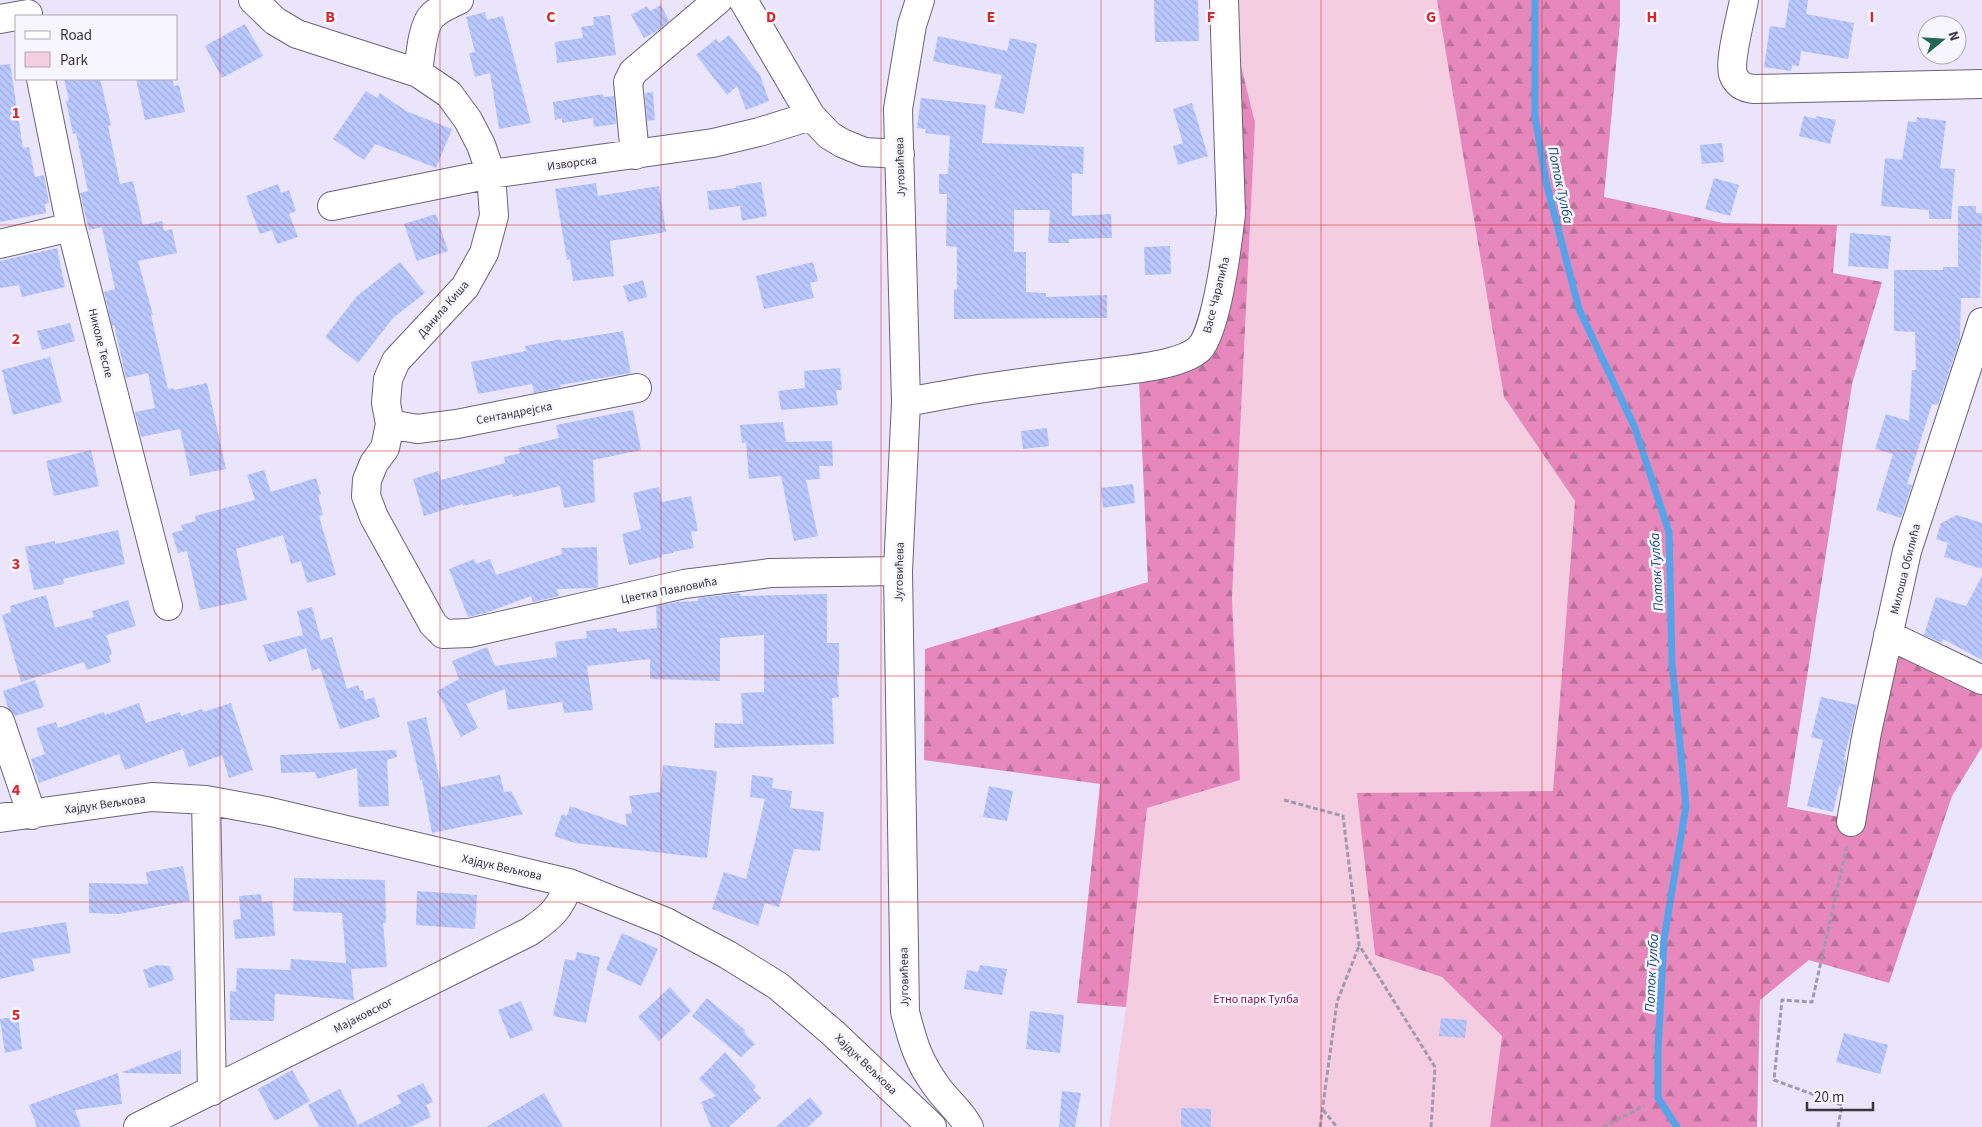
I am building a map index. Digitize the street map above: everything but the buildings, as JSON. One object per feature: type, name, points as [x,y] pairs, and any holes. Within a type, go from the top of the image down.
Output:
[{"type":"street","name":"Данила Киша","points":[[252,0],[274,21],[297,34],[418,73],[449,94],[463,113],[481,146],[492,174],[494,216],[484,253],[466,286],[396,361],[388,379],[386,403],[390,424],[385,448],[374,463],[367,480],[366,496],[374,517],[433,624],[443,634]]},
{"type":"street","points":[[418,73],[424,37],[431,17],[459,0]]},
{"type":"street","points":[[635,155],[628,82],[633,72],[718,0]]},
{"type":"street","points":[[743,0],[811,116],[828,135],[864,152],[900,154]]},
{"type":"street","name":"Југовићева","points":[[920,0],[912,24],[898,109],[906,402],[898,571],[905,1012],[914,1049],[924,1067],[969,1127]]},
{"type":"street","name":"Васе Чарапића","points":[[906,402],[990,387],[1151,366],[1182,358],[1200,349],[1209,331],[1219,292],[1227,247],[1230,214],[1224,0]]},
{"type":"street","points":[[1744,0],[1732,63],[1733,74],[1744,88],[1982,84]]},
{"type":"street","points":[[0,19],[27,10]]},
{"type":"street","name":"Николе Тесле","points":[[41,80],[71,228],[168,606]]},
{"type":"street","name":"Изворска","points":[[332,206],[492,174],[712,143],[759,132],[811,116]]},
{"type":"street","points":[[0,244],[71,228]]},
{"type":"street","name":"Милоша Обилића","points":[[1852,822],[1867,732],[1907,551],[1982,322]]},
{"type":"street","name":"Сентандрејска","points":[[390,424],[417,428],[457,424],[637,388]]},
{"type":"street","name":"Цветка Павловића","points":[[443,634],[469,633],[684,584],[770,573],[898,571]]},
{"type":"street","points":[[1888,635],[1982,680]]},
{"type":"street","points":[[0,721],[32,815]]},
{"type":"street","name":"Хајдук Вељкова","points":[[0,818],[152,797],[206,800],[271,812],[570,882],[666,922],[728,955],[778,986],[833,1033],[932,1127]]},
{"type":"street","points":[[206,800],[212,1091]]},
{"type":"street","name":"Мајаковског","points":[[138,1127],[529,932],[551,918],[564,900],[570,882]]},
{"type":"path","points":[[1284,800],[1343,816],[1359,945],[1435,1068],[1431,1127]]},
{"type":"path","points":[[1838,1127],[1842,1105],[1774,1080],[1782,1000],[1812,1002],[1852,822]]},
{"type":"path","points":[[1320,1127],[1337,1002],[1359,945]]},
{"type":"path","points":[[1603,1127],[1644,1106]]},
{"type":"path","points":[[1323,1110],[1337,1127]]},
{"type":"green space","name":"Етно парк Тулба","points":[[1225,0],[1437,0],[1504,397],[1575,501],[1553,791],[1358,793],[1375,955],[1442,977],[1502,1036],[1490,1127],[1109,1127],[1126,1007],[1147,808],[1240,780],[1232,597],[1255,123]]},
{"type":"green space","points":[[1225,0],[1255,123],[1232,597],[1240,780],[1147,808],[1126,1007],[1077,1003],[1100,784],[924,760],[925,649],[1148,582],[1139,381],[1198,367],[1216,332]]},
{"type":"green space","points":[[1437,0],[1620,0],[1620,22],[1604,197],[1723,223],[1837,225],[1833,273],[1882,282],[1852,384],[1787,807],[1844,818],[1897,652],[1982,689],[1982,747],[1952,796],[1889,983],[1809,960],[1760,1000],[1757,1127],[1490,1127],[1502,1036],[1442,977],[1375,955],[1357,793],[1553,791],[1575,501],[1504,397]]},
{"type":"waterway","name":"Поток Тулба","points":[[1535,0],[1535,116],[1546,182],[1579,309],[1635,428],[1669,532],[1672,663],[1686,806],[1664,939],[1658,1049],[1658,1098],[1677,1127]]}]
